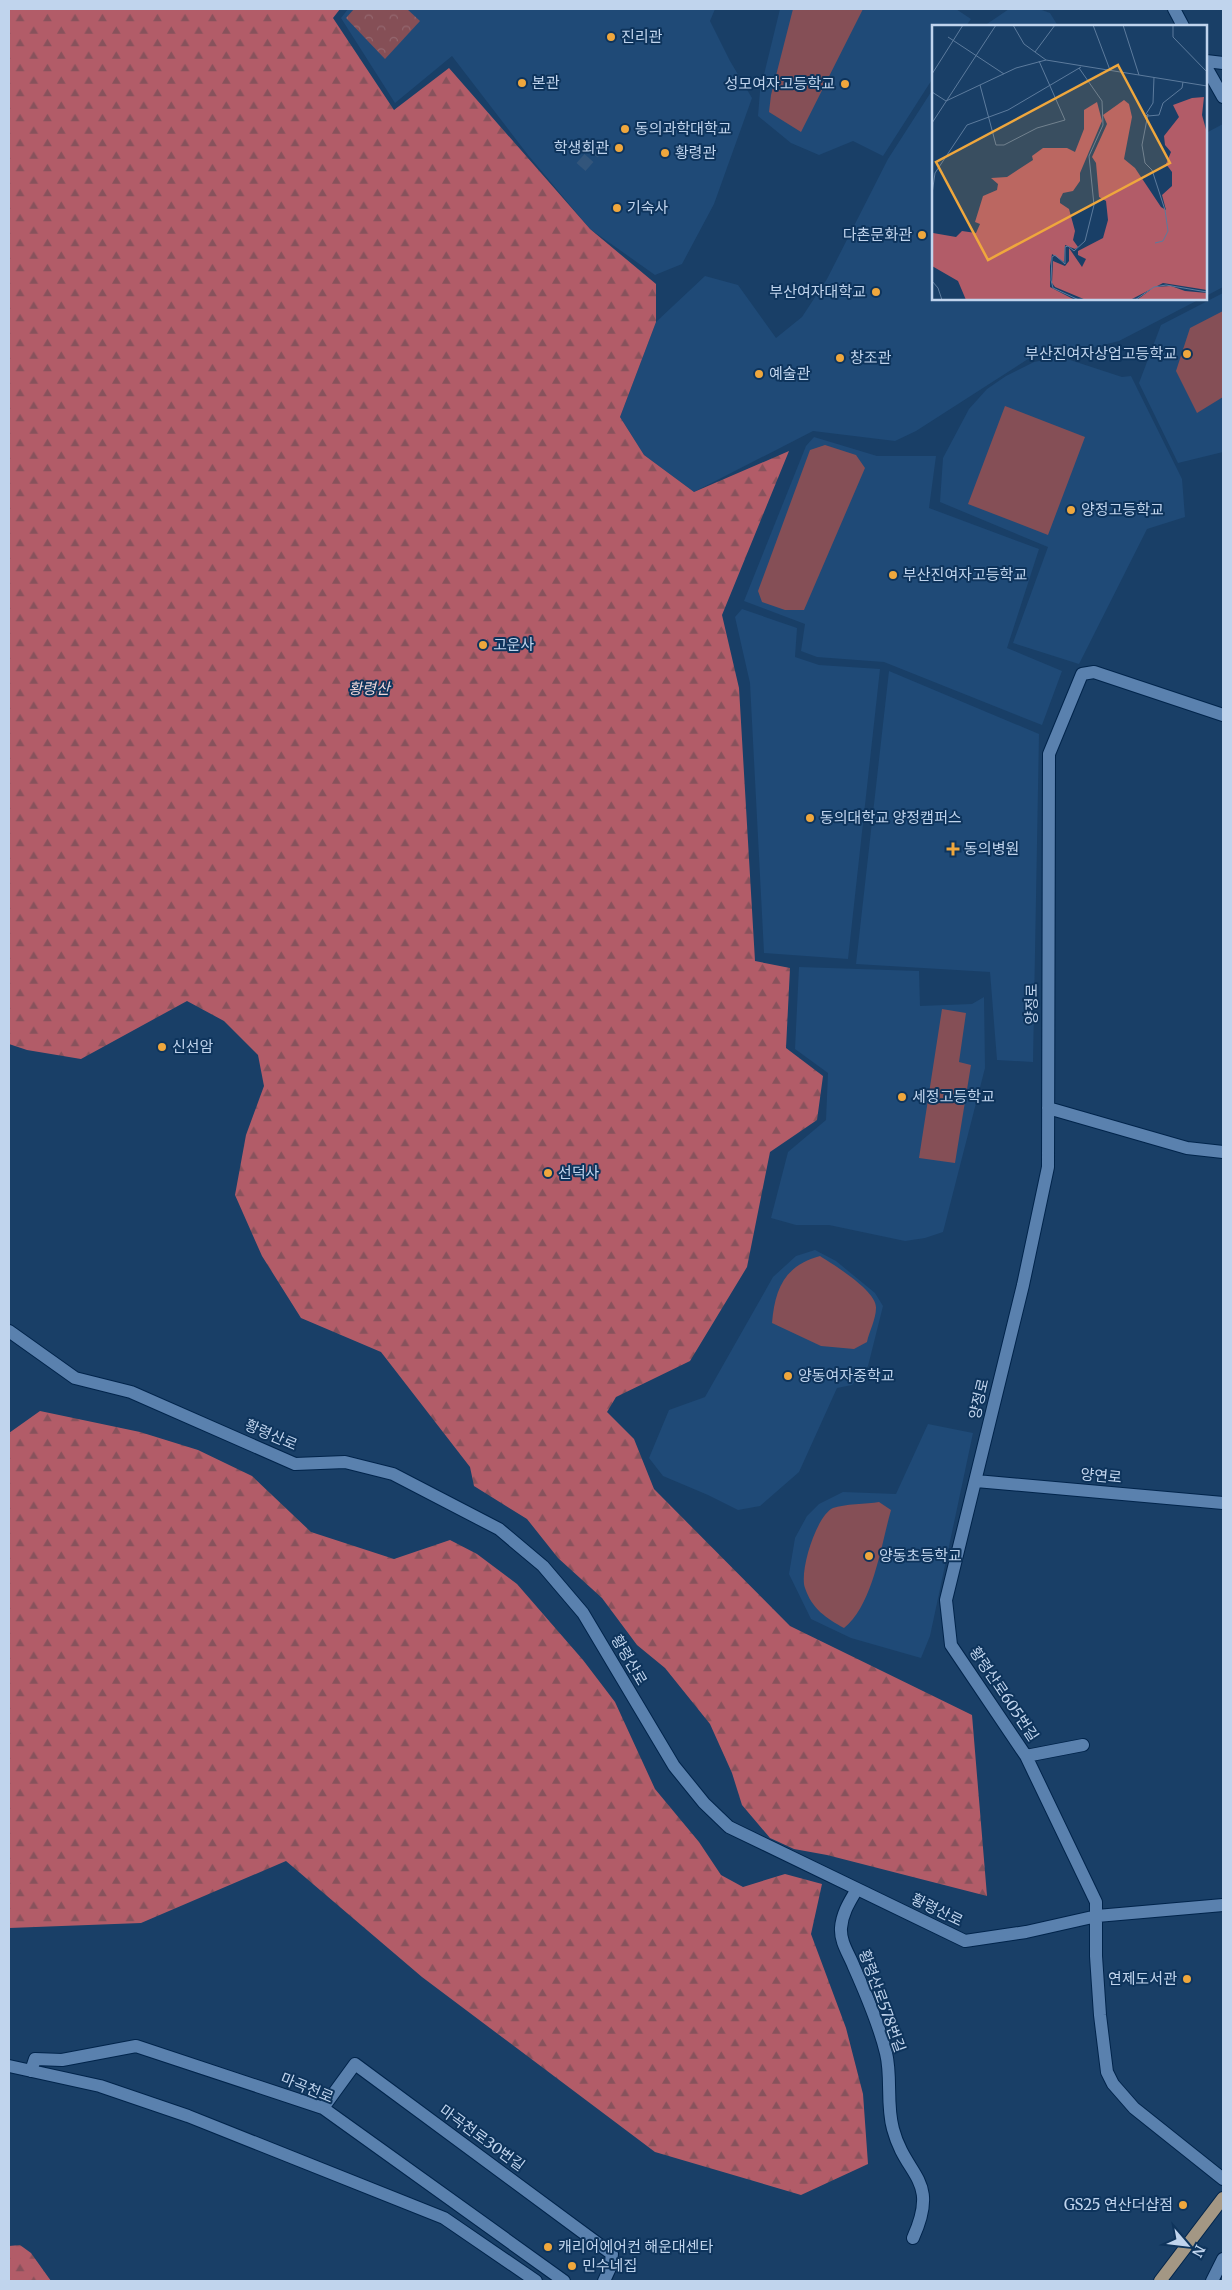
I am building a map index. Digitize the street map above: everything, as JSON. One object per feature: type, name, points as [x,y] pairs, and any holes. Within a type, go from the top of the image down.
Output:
[{"type":"main road","points":[[1160,2281],[1223,2198]]},
{"type":"street","points":[[1174,9],[1182,25]]},
{"type":"street","points":[[1207,61],[1223,63]]},
{"type":"street","points":[[1207,69],[1223,97]]},
{"type":"street","name":"양정로","points":[[976,1481],[1023,1285],[1048,1167],[1048,754],[1082,674],[1094,672],[1223,715]]},
{"type":"street","points":[[1048,1108],[1187,1148],[1223,1152]]},
{"type":"street","name":"황령산로","points":[[9,1331],[75,1378],[131,1392],[294,1464],[345,1462],[393,1474],[499,1529],[543,1566],[583,1613],[674,1766],[704,1803],[729,1827],[857,1890],[965,1941],[1026,1932],[1097,1916],[1223,1905]]},
{"type":"street","name":"양연로","points":[[976,1481],[1223,1503]]},
{"type":"street","name":"황령산로605번길","points":[[976,1481],[946,1600],[952,1645],[1026,1756],[1096,1902],[1096,1956],[1103,2047],[1107,2072],[1115,2088],[1134,2108],[1223,2179]]},
{"type":"street","points":[[1026,1756],[1083,1745]]},
{"type":"street","name":"황령산로578번길","points":[[857,1890],[844,1912],[841,1928],[842,1942],[854,1966],[886,2054],[892,2128],[924,2195],[922,2219],[913,2238]]},
{"type":"street","name":"마곡천로","points":[[31,2071],[35,2059],[62,2060],[136,2046],[323,2108],[564,2281]]},
{"type":"street","name":"마곡천로30번길","points":[[323,2108],[355,2064],[612,2254],[610,2268],[604,2281]]},
{"type":"street","points":[[9,2066],[100,2086],[188,2116],[444,2218],[536,2281]]},
{"type":"street","points":[[1212,2281],[1223,2259]]},
{"type":"shaded area","name":"동의과학대학교","points":[[348,9],[715,9],[710,21],[730,61],[752,98],[714,204],[682,264],[655,275],[590,229],[528,155],[452,56],[395,103],[341,18]]},
{"type":"shaded area","name":"성모여자고등학교","points":[[780,9],[956,9],[971,19],[967,25],[932,25],[932,80],[883,156],[853,141],[819,155],[791,143],[758,116],[760,91]]},
{"type":"shaded area","points":[[1009,9],[1039,9],[1050,13],[1057,25],[985,25]]},
{"type":"shaded area","name":"부산여자대학교","points":[[932,91],[932,300],[1198,300],[1119,341],[1076,352],[1028,359],[916,431],[895,441],[813,431],[694,492],[644,455],[620,417],[656,322],[705,276],[738,285],[776,338],[802,317],[827,279],[888,159]]},
{"type":"shaded area","points":[[1223,124],[1223,287],[1207,295],[1207,132]]},
{"type":"shaded area","name":"부산진여자상업고등학교","points":[[1223,293],[1223,452],[1178,463],[1139,383],[1161,325]]},
{"type":"shaded area","name":"양정고등학교","points":[[1061,357],[1122,377],[1131,376],[1182,479],[1185,517],[1147,529],[1079,664],[1013,643],[1048,547],[940,502],[943,458],[969,409],[987,389],[1006,376],[1034,362]]},
{"type":"shaded area","name":"부산진여자고등학교","points":[[814,437],[877,456],[936,456],[929,508],[1039,549],[1007,648],[1062,671],[1042,725],[884,662],[817,657],[801,651],[805,624],[744,601],[806,446]]},
{"type":"shaded area","name":"동의대학교 양정캠퍼스","points":[[742,609],[797,628],[795,657],[819,665],[880,669],[848,959],[764,953],[750,683],[735,617]]},
{"type":"shaded area","name":"동의병원","points":[[889,671],[1039,734],[1033,1062],[997,1060],[990,972],[856,964]]},
{"type":"shaded area","name":"세정고등학교","points":[[799,967],[919,971],[920,1006],[972,1004],[984,997],[985,1068],[943,1232],[925,1238],[905,1241],[829,1225],[796,1225],[771,1218],[788,1152],[826,1120],[828,1073],[795,1049]]},
{"type":"shaded area","name":"양동여자중학교","points":[[815,1250],[836,1261],[875,1293],[883,1306],[868,1366],[852,1385],[837,1388],[799,1472],[760,1506],[738,1510],[663,1476],[649,1458],[669,1410],[705,1397],[773,1277],[796,1256]]},
{"type":"shaded area","name":"양동초등학교","points":[[928,1424],[973,1433],[930,1636],[921,1658],[851,1638],[811,1619],[789,1574],[795,1538],[807,1516],[819,1504],[843,1492],[896,1494]]},
{"type":"green space","name":"황령산","points":[[9,9],[340,9],[333,18],[394,110],[449,68],[590,229],[656,284],[656,322],[620,417],[644,455],[694,492],[789,451],[722,615],[739,688],[755,961],[790,968],[786,1048],[823,1076],[817,1120],[770,1152],[747,1267],[690,1361],[616,1397],[607,1412],[634,1439],[654,1489],[790,1626],[972,1715],[987,1896],[827,1855],[794,1849],[770,1838],[742,1805],[732,1773],[710,1724],[665,1668],[637,1645],[602,1598],[558,1558],[527,1519],[474,1486],[470,1467],[381,1352],[301,1318],[262,1256],[235,1195],[246,1135],[264,1086],[258,1055],[224,1021],[187,1001],[81,1059],[27,1050],[9,1044]]},
{"type":"green space","points":[[354,9],[407,9],[420,21],[385,59],[346,18]]},
{"type":"green space","points":[[793,9],[863,9],[801,132],[769,112],[771,95]]},
{"type":"green space","points":[[1223,311],[1223,397],[1197,413],[1176,371],[1190,328]]},
{"type":"green space","points":[[1005,406],[1085,437],[1048,535],[968,504]]},
{"type":"green space","points":[[825,445],[856,455],[865,468],[804,610],[785,610],[762,602],[758,591],[810,450]]},
{"type":"green space","points":[[942,1009],[966,1013],[959,1062],[971,1065],[955,1163],[919,1158]]},
{"type":"green space","points":[[820,1256],[854,1279],[870,1294],[874,1301],[876,1312],[867,1342],[854,1349],[821,1346],[772,1323],[779,1289],[784,1280],[798,1266]]},
{"type":"green space","points":[[40,1411],[140,1432],[198,1450],[252,1476],[311,1532],[394,1559],[450,1540],[477,1554],[517,1584],[583,1660],[615,1702],[655,1789],[699,1842],[721,1875],[743,1887],[785,1874],[822,1884],[811,1934],[846,2028],[863,2094],[868,2164],[801,2195],[655,2152],[422,1977],[286,1861],[141,1923],[9,1928],[9,1433]]},
{"type":"green space","points":[[879,1502],[891,1510],[875,1574],[862,1605],[854,1618],[844,1628],[820,1612],[805,1588],[804,1570],[810,1545],[821,1522],[833,1508]]},
{"type":"green space","points":[[20,2245],[31,2253],[51,2281],[9,2281],[9,2246]]},
{"type":"tunnel","points":[[581,167],[605,140]]},
{"type":"place","name":"진리관","points":[[611,37]]},
{"type":"place","name":"본관","points":[[522,83]]},
{"type":"place","name":"성모여자고등학교","points":[[845,84]]},
{"type":"place","name":"동의과학대학교","points":[[625,129]]},
{"type":"place","name":"학생회관","points":[[619,148]]},
{"type":"place","name":"황령관","points":[[665,153]]},
{"type":"place","name":"기숙사","points":[[617,208]]},
{"type":"place","name":"다촌문화관","points":[[922,235]]},
{"type":"place","name":"부산여자대학교","points":[[876,292]]},
{"type":"place","name":"부산진여자상업고등학교","points":[[1187,354]]},
{"type":"place","name":"창조관","points":[[840,358]]},
{"type":"place","name":"예술관","points":[[759,374]]},
{"type":"place","name":"양정고등학교","points":[[1071,510]]},
{"type":"place","name":"부산진여자고등학교","points":[[893,575]]},
{"type":"place","name":"고운사","points":[[483,645]]},
{"type":"place","name":"동의대학교 양정캠퍼스","points":[[810,818]]},
{"type":"place","name":"동의병원","points":[[953,849]]},
{"type":"place","name":"신선암","points":[[162,1047]]},
{"type":"place","name":"세정고등학교","points":[[902,1097]]},
{"type":"place","name":"선덕사","points":[[548,1173]]},
{"type":"place","name":"양동여자중학교","points":[[788,1376]]},
{"type":"place","name":"양동초등학교","points":[[869,1556]]},
{"type":"place","name":"연제도서관","points":[[1187,1979]]},
{"type":"place","name":"GS25 연산더샵점","points":[[1183,2205]]},
{"type":"place","name":"캐리어에어컨 해운대센타","points":[[548,2247]]},
{"type":"place","name":"민수네집","points":[[572,2266]]}]
